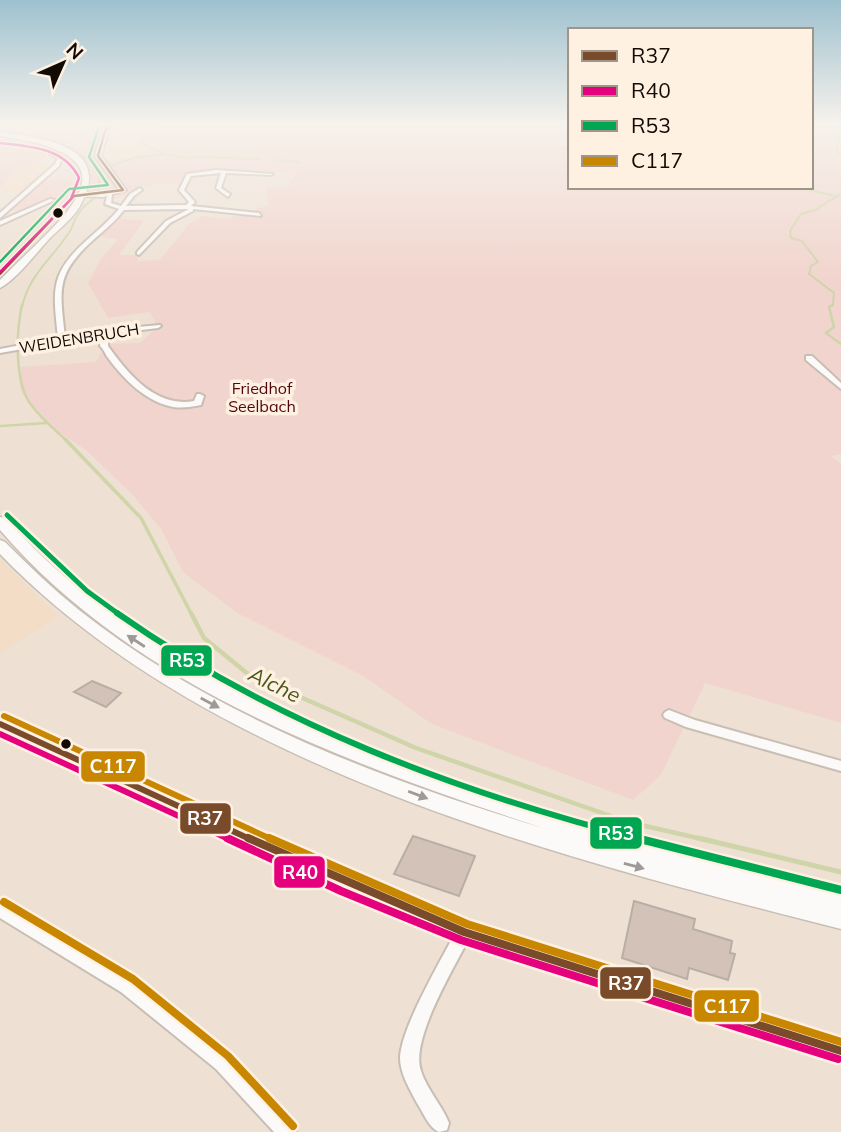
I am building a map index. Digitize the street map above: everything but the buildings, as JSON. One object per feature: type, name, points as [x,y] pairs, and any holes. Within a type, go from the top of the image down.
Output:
[{"type":"main road","points":[[0,285],[78,195],[87,176]]},
{"type":"main road","points":[[0,274],[78,195]]},
{"type":"main road","points":[[0,521],[54,579],[128,636],[202,681],[299,729],[435,783],[531,816],[728,872],[841,899]]},
{"type":"main road","points":[[0,545],[61,605],[116,646],[190,692],[290,742],[440,804],[525,833],[629,864],[841,919]]},
{"type":"street","points":[[0,216],[45,176]]},
{"type":"street","points":[[78,195],[106,194],[123,188],[113,176]]},
{"type":"street","points":[[187,207],[192,202],[181,190],[188,176]]},
{"type":"street","points":[[222,176],[218,188],[228,195]]},
{"type":"street","points":[[62,341],[57,294],[63,268],[140,189]]},
{"type":"street","points":[[106,194],[108,204],[121,208],[187,207],[259,215]]},
{"type":"street","points":[[0,223],[52,200]]},
{"type":"street","points":[[139,253],[152,237],[177,215],[197,208]]},
{"type":"street","name":"WEIDENBRUCH","points":[[0,351],[105,332],[158,326]]},
{"type":"street","points":[[105,332],[104,346],[133,385],[181,406],[198,403],[200,396]]},
{"type":"street","points":[[809,358],[841,387]]},
{"type":"street","points":[[669,715],[691,724],[841,766]]},
{"type":"street","points":[[0,724],[345,883],[464,932],[841,1051]]},
{"type":"street","points":[[0,910],[127,986],[222,1063],[287,1132]]},
{"type":"street","points":[[440,1122],[426,1099],[408,1058],[414,1034],[464,932]]},
{"type":"shaded area","points":[[11,176],[40,176],[22,192],[0,191]]},
{"type":"shaded area","points":[[0,559],[59,617],[0,653]]},
{"type":"green space","points":[[0,176],[10,176],[0,189]]},
{"type":"green space","points":[[91,176],[110,176],[118,185],[117,190],[92,193]]},
{"type":"green space","points":[[118,176],[193,176],[180,183],[139,186],[128,195],[112,200],[128,187]]},
{"type":"green space","name":"Friedhof Seelbach","points":[[295,176],[568,176],[568,189],[813,189],[813,176],[841,176],[841,454],[830,456],[841,464],[841,723],[705,683],[661,775],[633,800],[432,724],[363,676],[239,614],[183,572],[161,529],[132,494],[87,451],[44,422],[20,390],[21,367],[96,362],[106,344],[140,343],[158,327],[150,312],[108,318],[88,283],[101,259],[118,239],[98,236],[119,218],[144,221],[119,255],[138,255],[137,261],[160,260],[189,224],[202,216],[227,219],[269,205],[266,188],[288,187]]},
{"type":"green space","points":[[43,180],[73,180],[66,198],[10,211]]},
{"type":"waterway","name":"Alche","points":[[22,307],[30,285],[70,231],[82,209],[95,196],[100,176]]},
{"type":"waterway","points":[[804,189],[835,196]]},
{"type":"waterway","points":[[819,207],[841,194]]},
{"type":"waterway","points":[[819,209],[801,214],[790,231],[791,238],[802,241],[818,262],[811,266],[809,274],[834,293],[833,305],[829,307],[834,327],[826,333],[841,344]]},
{"type":"waterway","name":"Alche","points":[[22,305],[18,329],[22,385],[32,406],[66,440]]},
{"type":"waterway","points":[[0,426],[47,423]]},
{"type":"waterway","name":"Alche","points":[[66,440],[141,518],[192,615]]},
{"type":"waterway","name":"Alche","points":[[191,613],[204,638],[248,674],[416,748],[628,822],[706,840]]},
{"type":"waterway","name":"Alche","points":[[698,838],[841,872]]},
{"type":"transit line","name":"R40","points":[[0,272],[71,199],[78,176]]},
{"type":"transit line","name":"R53","points":[[0,262],[69,189],[108,185],[102,176]]},
{"type":"transit line","name":"R37","points":[[0,274],[74,196],[123,190],[113,176]]},
{"type":"transit line","name":"R53","points":[[7,515],[87,591],[180,657],[283,713],[393,760],[507,801],[622,835],[841,890]]},
{"type":"transit line","name":"C117","points":[[4,716],[348,875],[467,924],[841,1042]]},
{"type":"transit line","name":"R37","points":[[0,724],[345,883],[464,932],[841,1051]]},
{"type":"transit line","name":"R40","points":[[0,734],[341,891],[461,940],[838,1059]]},
{"type":"transit line","name":"C117","points":[[4,902],[133,979],[228,1056],[293,1126]]}]
